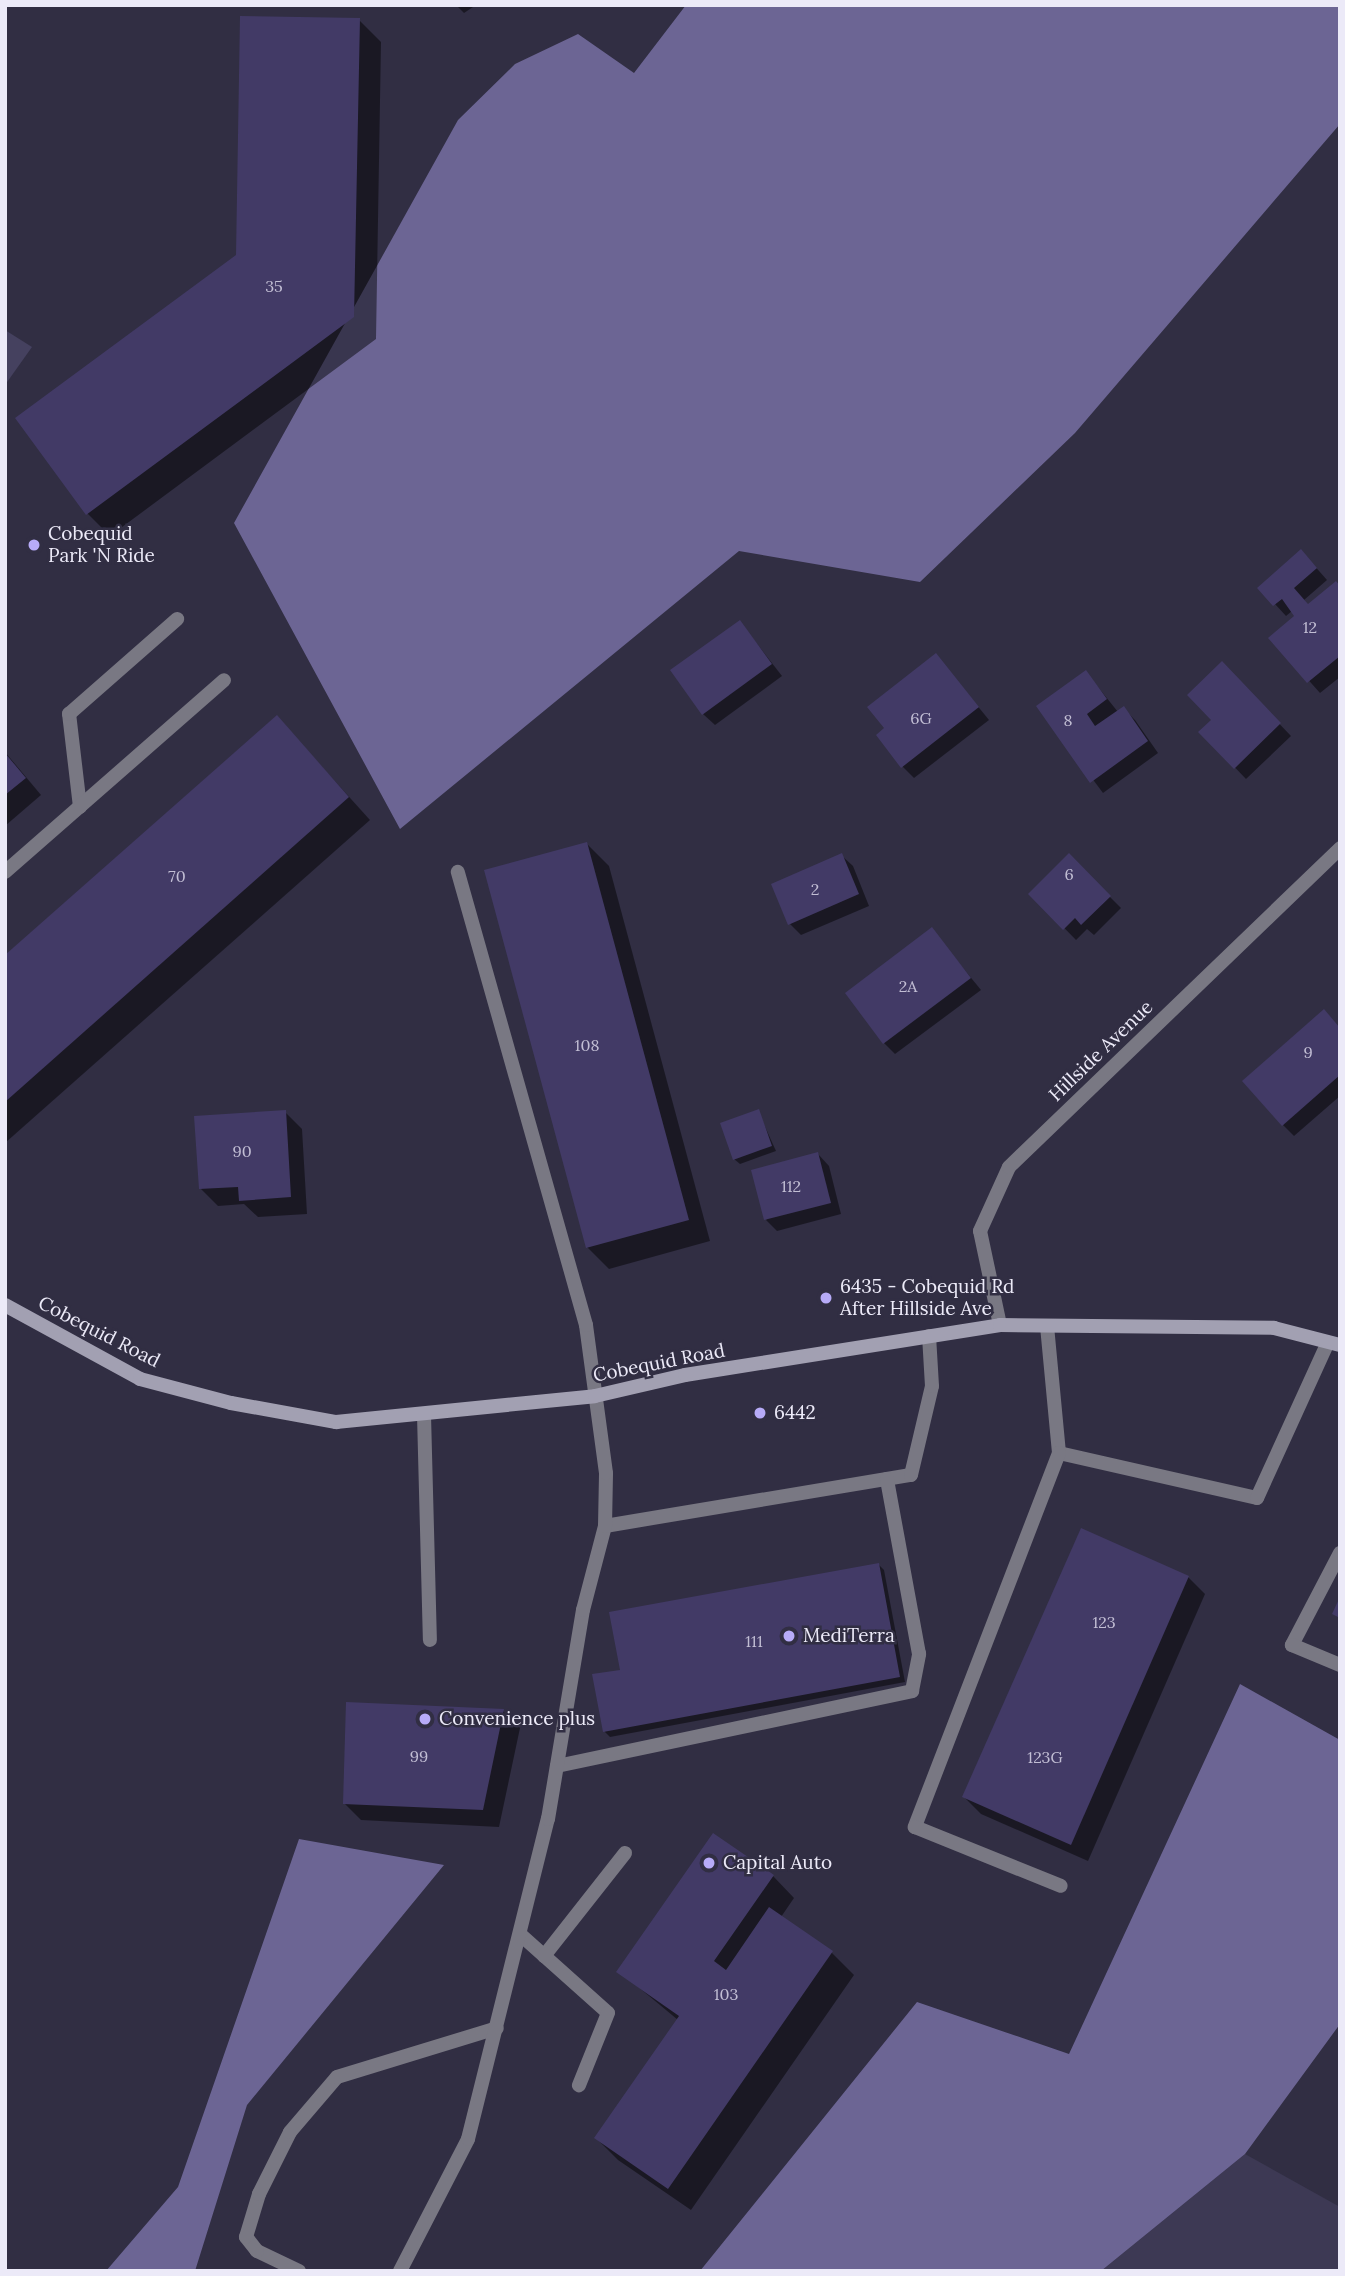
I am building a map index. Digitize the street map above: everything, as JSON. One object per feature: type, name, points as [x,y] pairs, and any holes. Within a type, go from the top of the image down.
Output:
[{"type":"main road","name":"Cobequid Road","points":[[5,1305],[140,1379],[179,1390],[337,1422],[424,1416],[595,1396],[685,1375],[1000,1325],[1274,1328],[1334,1343]]},
{"type":"street","points":[[80,807],[69,714],[177,619]]},
{"type":"street","points":[[5,872],[224,680]]},
{"type":"street","name":"Hillside Avenue","points":[[1000,1325],[980,1231],[1009,1167],[1340,848]]},
{"type":"street","points":[[400,2271],[468,2139],[522,1936],[557,1766],[583,1610],[605,1526],[606,1473],[586,1325],[458,872]]},
{"type":"street","points":[[1047,1326],[1059,1453],[915,1828],[1061,1886]]},
{"type":"street","points":[[605,1526],[911,1475],[932,1386],[929,1336]]},
{"type":"street","points":[[1059,1453],[1257,1497],[1334,1343]]},
{"type":"street","points":[[424,1416],[430,1640]]},
{"type":"street","points":[[557,1766],[912,1691],[919,1654],[887,1479]]},
{"type":"street","points":[[1340,1553],[1293,1645],[1340,1665]]},
{"type":"street","points":[[544,1956],[625,1853]]},
{"type":"street","points":[[522,1936],[608,2014],[579,2085]]},
{"type":"street","points":[[299,2271],[257,2251],[247,2237],[259,2194],[290,2132],[337,2077],[497,2028]]},
{"type":"shaded area","points":[[686,5],[1340,5],[1340,124],[1075,433],[920,582],[739,551],[400,829],[234,523],[458,120],[515,64],[578,34],[634,73]]},
{"type":"shaded area","points":[[5,330],[32,347],[5,385]]},
{"type":"shaded area","points":[[1240,1684],[1340,1740],[1340,2024],[1245,2154],[1101,2271],[700,2271],[917,2002],[1069,2054]]},
{"type":"shaded area","points":[[299,1839],[444,1865],[247,2105],[195,2271],[106,2271],[178,2187]]},
{"type":"shaded area","points":[[1245,2154],[1340,2207],[1340,2271],[1101,2271]]},
{"type":"building","points":[[240,16],[360,18],[354,317],[86,515],[15,418],[236,255]]},
{"type":"building","points":[[1301,549],[1317,568],[1294,588],[1308,604],[1336,581],[1340,586],[1340,656],[1307,683],[1268,638],[1294,616],[1282,599],[1273,606],[1257,588]]},
{"type":"building","points":[[740,620],[772,664],[702,715],[670,670]]},
{"type":"building","points":[[936,653],[979,707],[901,768],[876,735],[884,728],[867,707]]},
{"type":"building","points":[[1222,661],[1281,723],[1234,769],[1198,732],[1211,720],[1187,695]]},
{"type":"building","points":[[1086,670],[1107,699],[1087,714],[1095,726],[1124,706],[1148,741],[1090,783],[1036,706]]},
{"type":"building","points":[[277,715],[349,797],[5,1102],[5,955]]},
{"type":"building","points":[[5,753],[26,778],[5,795]]},
{"type":"building","points":[[587,842],[689,1220],[586,1248],[484,870]]},
{"type":"building","points":[[842,853],[859,894],[788,925],[771,884]]},
{"type":"building","points":[[1069,853],[1111,896],[1081,925],[1075,918],[1063,930],[1028,894]]},
{"type":"building","points":[[932,927],[971,978],[883,1044],[845,993]]},
{"type":"building","points":[[1324,1009],[1340,1028],[1340,1075],[1282,1126],[1242,1081]]},
{"type":"building","points":[[759,1109],[772,1146],[733,1160],[720,1123]]},
{"type":"building","points":[[286,1110],[291,1197],[239,1201],[238,1187],[199,1189],[194,1116]]},
{"type":"building","points":[[818,1152],[831,1203],[764,1220],[751,1170]]},
{"type":"building","points":[[1081,1528],[1189,1576],[1071,1845],[962,1797]]},
{"type":"building","points":[[879,1563],[900,1677],[603,1732],[592,1674],[620,1670],[609,1612]]},
{"type":"building","points":[[1340,1597],[1340,1618],[1332,1614]]},
{"type":"building","points":[[346,1702],[504,1709],[483,1810],[343,1804]]},
{"type":"building","points":[[713,1833],[774,1875],[714,1961],[726,1970],[769,1907],[833,1951],[668,2189],[594,2138],[679,2016],[616,1972]]},
{"type":"place","name":"Cobequid Park 'N Ride","points":[[34,545]]},
{"type":"place","name":"6435 - Cobequid Rd After Hillside Ave","points":[[826,1298]]},
{"type":"place","name":"6442","points":[[760,1413]]},
{"type":"place","name":"MediTerra","points":[[789,1636]]},
{"type":"place","name":"Convenience plus","points":[[425,1719]]},
{"type":"place","name":"Capital Auto","points":[[709,1863]]}]
